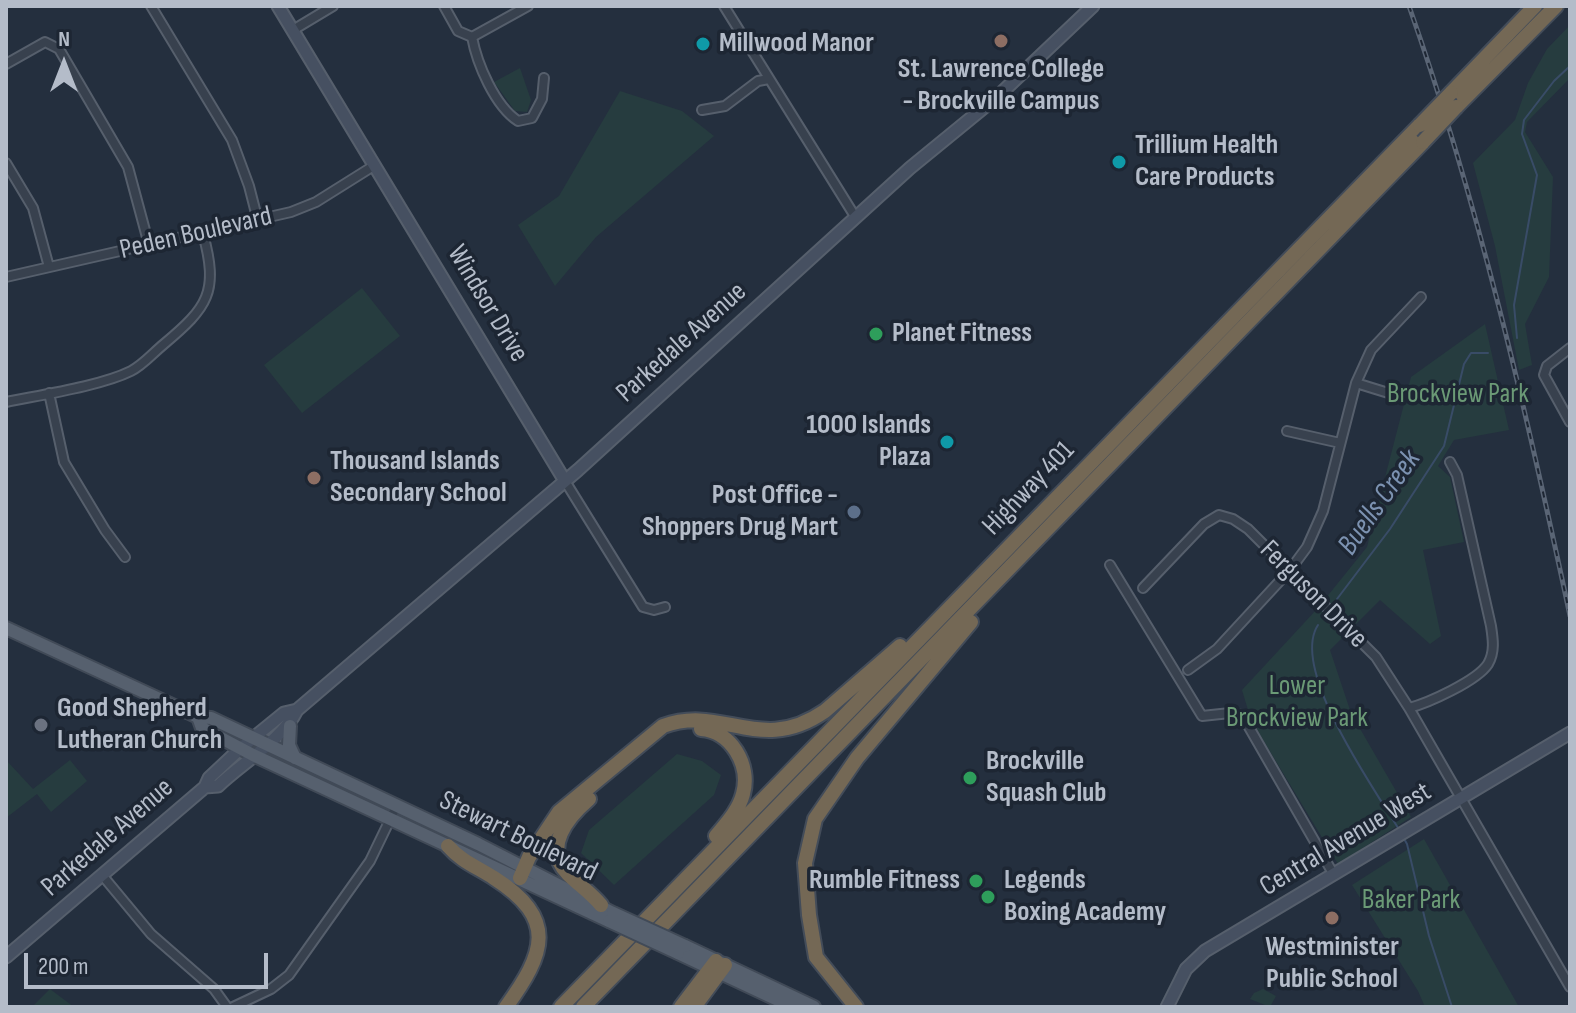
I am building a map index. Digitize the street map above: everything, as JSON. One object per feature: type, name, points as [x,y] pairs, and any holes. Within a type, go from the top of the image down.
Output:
[{"type":"highway","name":"Highway 401","points":[[583,1007],[1423,142],[1454,100],[1535,6]]},
{"type":"highway","name":"Highway 401","points":[[561,1007],[1420,125],[1454,100],[1556,6]]},
{"type":"highway","points":[[856,1007],[816,957],[805,863],[815,819],[857,758],[1023,566],[1030,550]]},
{"type":"highway","points":[[522,873],[559,812],[663,726],[684,719],[696,719],[757,731],[776,731],[812,720],[873,671],[943,605],[968,589]]},
{"type":"highway","points":[[608,913],[561,865],[557,855],[565,823],[665,734],[675,729],[709,729],[728,739],[741,759],[745,784],[743,795],[727,823],[649,909],[629,936]]},
{"type":"highway","points":[[448,846],[459,858],[518,894],[536,921],[538,941],[530,975],[506,1007]]},
{"type":"highway","points":[[681,1007],[718,967]]},
{"type":"highway","points":[[694,1007],[718,967]]},
{"type":"main road","name":"Stewart Boulevard","points":[[6,628],[198,717],[211,718],[397,805],[522,873],[718,967],[814,1007]]},
{"type":"main road","name":"Stewart Boulevard","points":[[198,717],[202,728],[391,821],[522,873]]},
{"type":"main road","points":[[290,726],[289,745],[295,758]]},
{"type":"main road","name":"Stewart Boulevard","points":[[718,967],[793,1007]]},
{"type":"street","points":[[151,6],[232,140],[258,221]]},
{"type":"street","name":"Windsor Drive","points":[[278,6],[643,607],[654,610],[665,607]]},
{"type":"street","points":[[293,30],[333,6]]},
{"type":"street","points":[[444,6],[458,31],[472,37],[479,36],[528,6]]},
{"type":"street","name":"Parkedale Avenue","points":[[6,957],[205,787],[209,778],[247,751],[267,745],[290,726],[297,710],[565,481],[933,149],[998,96],[1093,6]]},
{"type":"street","points":[[726,7],[856,218]]},
{"type":"street","points":[[472,37],[479,66],[508,115],[518,121],[532,118],[542,99],[544,78]]},
{"type":"street","points":[[6,64],[45,42],[59,49],[128,167],[149,245]]},
{"type":"street","points":[[702,110],[725,106],[758,81],[769,79]]},
{"type":"street","points":[[6,163],[33,208],[49,267]]},
{"type":"street","name":"Peden Boulevard","points":[[6,277],[291,212],[316,202],[375,165]]},
{"type":"street","points":[[6,402],[112,378],[132,370],[187,325],[202,307],[210,288],[203,234]]},
{"type":"street","points":[[1188,670],[1217,649],[1290,570],[1307,547],[1323,511],[1356,383],[1371,350],[1421,297]]},
{"type":"street","points":[[1570,348],[1547,366],[1544,375],[1570,422]]},
{"type":"street","points":[[1356,383],[1398,396]]},
{"type":"street","points":[[49,393],[64,462],[125,557]]},
{"type":"street","points":[[1287,431],[1340,443]]},
{"type":"street","points":[[1409,708],[1423,704],[1473,677],[1488,665],[1494,648],[1460,490],[1450,462]]},
{"type":"street","name":"Ferguson Drive","points":[[1143,588],[1204,524],[1219,515],[1233,519],[1248,529],[1376,657],[1409,708],[1570,987]]},
{"type":"street","points":[[1110,565],[1202,716],[1242,715],[1334,875]]},
{"type":"street","name":"Parkedale Avenue","points":[[247,751],[254,738],[284,713],[297,710]]},
{"type":"street","name":"Central Avenue West","points":[[1167,1007],[1186,969],[1205,951],[1570,733]]},
{"type":"street","points":[[102,875],[151,934],[230,1007],[271,989],[289,975],[370,861],[397,805]]},
{"type":"green space","points":[[1570,25],[1570,78],[1527,122],[1525,132],[1553,177],[1549,277],[1525,324],[1532,365],[1519,370],[1495,246],[1473,163],[1515,120],[1528,83],[1547,49]]},
{"type":"green space","points":[[520,68],[531,100],[527,112],[515,111],[494,82]]},
{"type":"green space","points":[[620,91],[682,111],[714,136],[596,237],[555,286],[518,225],[559,196]]},
{"type":"green space","points":[[362,288],[400,336],[302,413],[264,365]]},
{"type":"green space","points":[[1485,324],[1509,430],[1454,440],[1438,466],[1450,477],[1464,542],[1423,550],[1441,636],[1430,644],[1380,600],[1330,650],[1351,713],[1411,817],[1338,864],[1251,720],[1242,690],[1317,609],[1367,547],[1411,377]]},
{"type":"green space","points":[[677,754],[702,761],[721,775],[714,795],[614,885],[581,853],[589,830]]},
{"type":"green space","points":[[6,760],[33,789],[70,760],[87,781],[51,812],[37,794],[6,818]]},
{"type":"green space","name":"Baker Park","points":[[1424,839],[1519,1007],[1425,1007],[1352,885]]},
{"type":"green space","points":[[50,989],[74,1007],[32,1007]]},
{"type":"green space","points":[[1263,989],[1276,996],[1270,1007],[1250,999]]},
{"type":"waterway","name":"Buells Creek","points":[[1517,338],[1514,305],[1537,175],[1522,134],[1524,120],[1554,81],[1570,66]]},
{"type":"waterway","name":"Buells Creek","points":[[1337,599],[1390,529],[1444,446],[1464,364],[1471,353],[1488,353]]},
{"type":"waterway","name":"Buells Creek","points":[[1318,625],[1312,645],[1315,670],[1325,699],[1355,759],[1400,831]]},
{"type":"waterway","name":"Buells Creek","points":[[1403,837],[1429,936],[1452,1007]]},
{"type":"railway","points":[[1409,6],[1458,156],[1479,232],[1536,462],[1570,616]]},
{"type":"place","name":"St. Lawrence College - Brockville Campus","points":[[1001,41]]},
{"type":"place","name":"Millwood Manor","points":[[703,44]]},
{"type":"place","name":"Trillium Health Care Products","points":[[1119,162]]},
{"type":"place","name":"Planet Fitness","points":[[876,334]]},
{"type":"place","name":"1000 Islands Plaza","points":[[947,442]]},
{"type":"place","name":"Thousand Islands Secondary School","points":[[314,478]]},
{"type":"place","name":"Post Office - Shoppers Drug Mart","points":[[854,512]]},
{"type":"place","name":"Good Shepherd Lutheran Church","points":[[41,725]]},
{"type":"place","name":"Brockville Squash Club","points":[[970,778]]},
{"type":"place","name":"Rumble Fitness","points":[[976,881]]},
{"type":"place","name":"Legends Boxing Academy","points":[[988,897]]},
{"type":"place","name":"Westminister Public School","points":[[1332,918]]},
{"type":"park label","name":"Brockview Park","points":[[1458,395]]},
{"type":"park label","name":"Lower Brockview Park","points":[[1297,703]]}]
